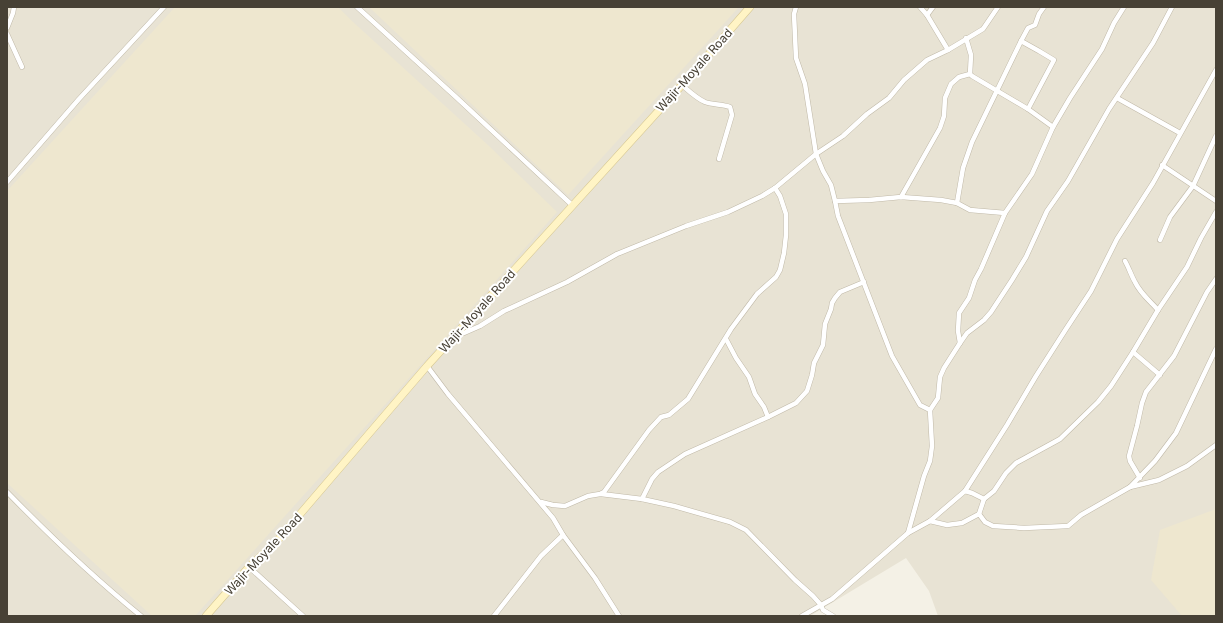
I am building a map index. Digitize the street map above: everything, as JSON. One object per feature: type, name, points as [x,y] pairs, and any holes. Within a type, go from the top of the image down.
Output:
[{"type":"main road","name":"Wajir-Moyale Road","points":[[206,616],[250,567],[278,541],[427,366],[682,85],[750,7]]},
{"type":"street","points":[[7,28],[14,7]]},
{"type":"street","points":[[7,182],[79,99],[164,7]]},
{"type":"street","points":[[357,7],[572,206]]},
{"type":"street","points":[[796,7],[794,14],[796,58],[805,84],[816,154],[823,171],[831,184],[836,201],[838,216],[892,356],[920,405],[930,410]]},
{"type":"street","points":[[920,7],[927,15],[948,50]]},
{"type":"street","points":[[927,15],[933,7]]},
{"type":"street","points":[[458,332],[464,333],[480,326],[504,311],[567,282],[618,254],[686,226],[728,212],[762,196],[775,188],[816,154],[843,136],[867,114],[889,98],[904,80],[927,60],[948,50],[983,28],[998,7]]},
{"type":"street","points":[[957,203],[963,168],[970,149],[1021,41],[1028,28],[1035,25],[1039,14],[1044,7]]},
{"type":"street","points":[[960,343],[958,331],[959,313],[969,298],[975,280],[1005,213],[1032,174],[1053,128],[1070,98],[1102,49],[1114,23],[1124,7]]},
{"type":"street","points":[[908,533],[922,482],[930,461],[932,441],[930,410],[938,398],[940,377],[944,368],[967,333],[984,320],[991,312],[1012,280],[1029,251],[1047,211],[1068,181],[1109,109],[1153,43],[1172,7]]},
{"type":"street","points":[[7,34],[22,66]]},
{"type":"street","points":[[966,38],[971,55],[970,74]]},
{"type":"street","points":[[1021,41],[1054,60],[1028,109]]},
{"type":"street","points":[[802,616],[832,599],[908,533],[930,521],[965,491],[1036,376],[1091,291],[1117,239],[1153,183],[1216,70]]},
{"type":"street","points":[[970,74],[1028,109],[1053,128]]},
{"type":"street","points":[[901,197],[940,128],[944,116],[945,98],[951,84],[959,77],[970,74]]},
{"type":"street","points":[[682,85],[692,95],[704,102],[730,107],[731,109],[732,115],[719,160]]},
{"type":"street","points":[[1117,98],[1180,133]]},
{"type":"street","points":[[1160,240],[1170,217],[1193,186],[1216,136]]},
{"type":"street","points":[[1162,165],[1216,201]]},
{"type":"street","points":[[600,494],[608,488],[649,430],[661,417],[669,415],[688,399],[731,329],[757,294],[776,277],[780,270],[786,235],[786,214],[780,196],[775,188]]},
{"type":"street","points":[[836,201],[901,197],[941,200],[957,203],[970,210],[1005,213]]},
{"type":"street","points":[[930,521],[947,525],[962,523],[979,514],[984,499],[994,491],[1006,473],[1016,463],[1060,439],[1098,402],[1111,386],[1158,310],[1187,268],[1201,238],[1216,212]]},
{"type":"street","points":[[1125,261],[1130,269],[1134,282],[1140,291],[1158,310]]},
{"type":"street","points":[[1140,478],[1130,460],[1130,451],[1146,392],[1174,356],[1207,292],[1216,279]]},
{"type":"street","points":[[642,499],[652,479],[658,472],[685,454],[768,418],[796,403],[807,391],[814,363],[823,345],[825,324],[832,303],[840,292],[864,282]]},
{"type":"street","points":[[726,339],[736,358],[749,377],[755,394],[764,407],[768,418]]},
{"type":"street","points":[[979,514],[985,522],[993,526],[1024,528],[1068,526],[1081,515],[1130,486],[1140,478],[1164,450],[1176,433],[1216,349]]},
{"type":"street","points":[[1133,352],[1160,375]]},
{"type":"street","points":[[427,366],[496,452],[541,502],[619,616]]},
{"type":"street","points":[[1130,486],[1159,480],[1187,466],[1216,445]]},
{"type":"street","points":[[965,491],[984,499]]},
{"type":"street","points":[[7,492],[51,536],[113,593],[141,616]]},
{"type":"street","points":[[541,502],[565,506],[588,496],[600,494],[642,499],[674,506],[730,522],[746,530],[795,580],[813,596],[824,610],[832,616]]},
{"type":"street","points":[[494,616],[541,556],[563,535]]},
{"type":"street","points":[[250,567],[303,616]]},
{"type":"shaded area","points":[[7,7],[1216,7],[1216,616],[938,616],[929,591],[906,558],[810,616],[7,616]]},
{"type":"shaded area","points":[[175,7],[338,7],[489,146],[557,212],[195,616],[152,616],[7,483],[7,191]]},
{"type":"shaded area","points":[[369,7],[739,7],[568,195]]},
{"type":"shaded area","points":[[1216,509],[1216,616],[1182,616],[1151,580],[1160,530]]}]
